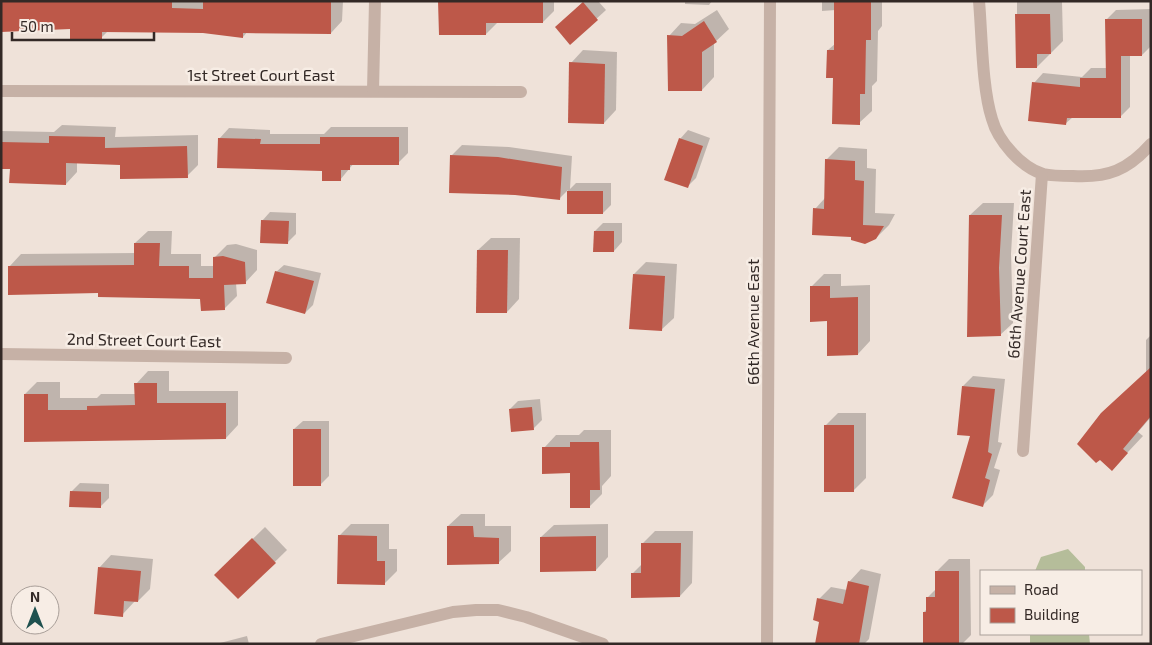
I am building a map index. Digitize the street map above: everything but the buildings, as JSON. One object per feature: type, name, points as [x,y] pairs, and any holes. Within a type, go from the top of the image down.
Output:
[{"type":"street","points":[[373,91],[375,1]]},
{"type":"street","name":"66th Avenue East","points":[[767,644],[770,1]]},
{"type":"street","name":"66th Avenue Court East","points":[[979,1],[992,119],[1000,138],[1014,154],[1042,174],[1023,451]]},
{"type":"street","name":"1st Street Court East","points":[[1,91],[521,92]]},
{"type":"street","points":[[1042,174],[1091,177],[1109,175],[1139,157],[1151,144]]},
{"type":"street","name":"2nd Street Court East","points":[[1,354],[286,358]]},
{"type":"street","points":[[321,644],[453,612],[498,610],[526,616],[603,644]]},
{"type":"green space","points":[[1068,549],[1085,567],[1085,570],[1035,570],[1041,557]]},
{"type":"green space","points":[[1030,635],[1089,635],[1090,644],[1030,644]]}]
